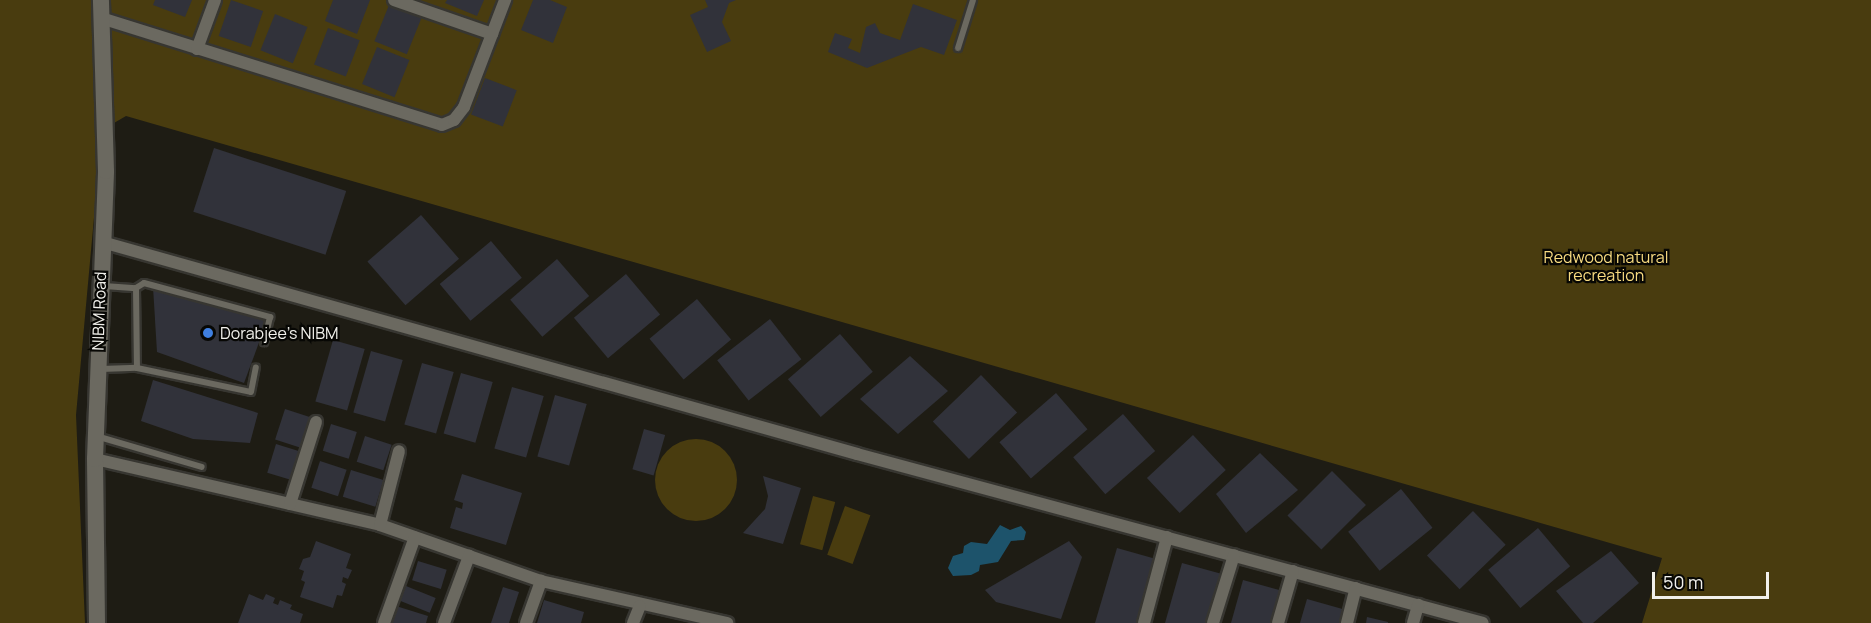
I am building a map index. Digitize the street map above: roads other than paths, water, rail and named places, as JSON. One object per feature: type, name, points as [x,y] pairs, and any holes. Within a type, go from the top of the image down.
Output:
[{"type":"main road","name":"NIBM Road","points":[[97,623],[95,459],[106,171],[100,0]]},
{"type":"street","points":[[196,49],[215,0]]},
{"type":"street","points":[[394,0],[492,34]]},
{"type":"street","points":[[101,18],[442,125],[454,120],[464,107],[505,0]]},
{"type":"street","points":[[102,242],[207,269],[568,375],[1484,623]]},
{"type":"street","points":[[290,504],[316,422]]},
{"type":"street","points":[[380,525],[399,451]]},
{"type":"street","points":[[95,459],[380,525],[541,581],[640,606],[727,623]]},
{"type":"street","points":[[384,623],[415,537]]},
{"type":"street","points":[[1144,623],[1167,537]]},
{"type":"street","points":[[1214,623],[1234,555]]},
{"type":"street","points":[[444,623],[469,556]]},
{"type":"street","points":[[1278,623],[1293,571]]},
{"type":"street","points":[[526,623],[541,581]]},
{"type":"street","points":[[1347,623],[1356,588]]},
{"type":"street","points":[[1413,623],[1418,605]]},
{"type":"street","points":[[633,623],[640,606]]},
{"type":"lane","points":[[958,48],[973,0]]},
{"type":"lane","points":[[100,286],[136,288],[144,283],[270,317],[264,342]]},
{"type":"lane","points":[[136,288],[137,368]]},
{"type":"lane","points":[[98,369],[137,368],[251,393],[256,367]]},
{"type":"lane","points":[[96,436],[202,467]]},
{"type":"water","points":[[1000,525],[1010,530],[1021,526],[1026,532],[1024,540],[1011,541],[998,562],[980,565],[979,571],[971,575],[953,576],[948,568],[953,556],[963,553],[964,546],[971,542],[987,544]]},
{"type":"place","name":"Dorabjee's NIBM","points":[[208,333]]},
{"type":"park label","name":"Redwood natural recreation","points":[[1606,266]]}]
